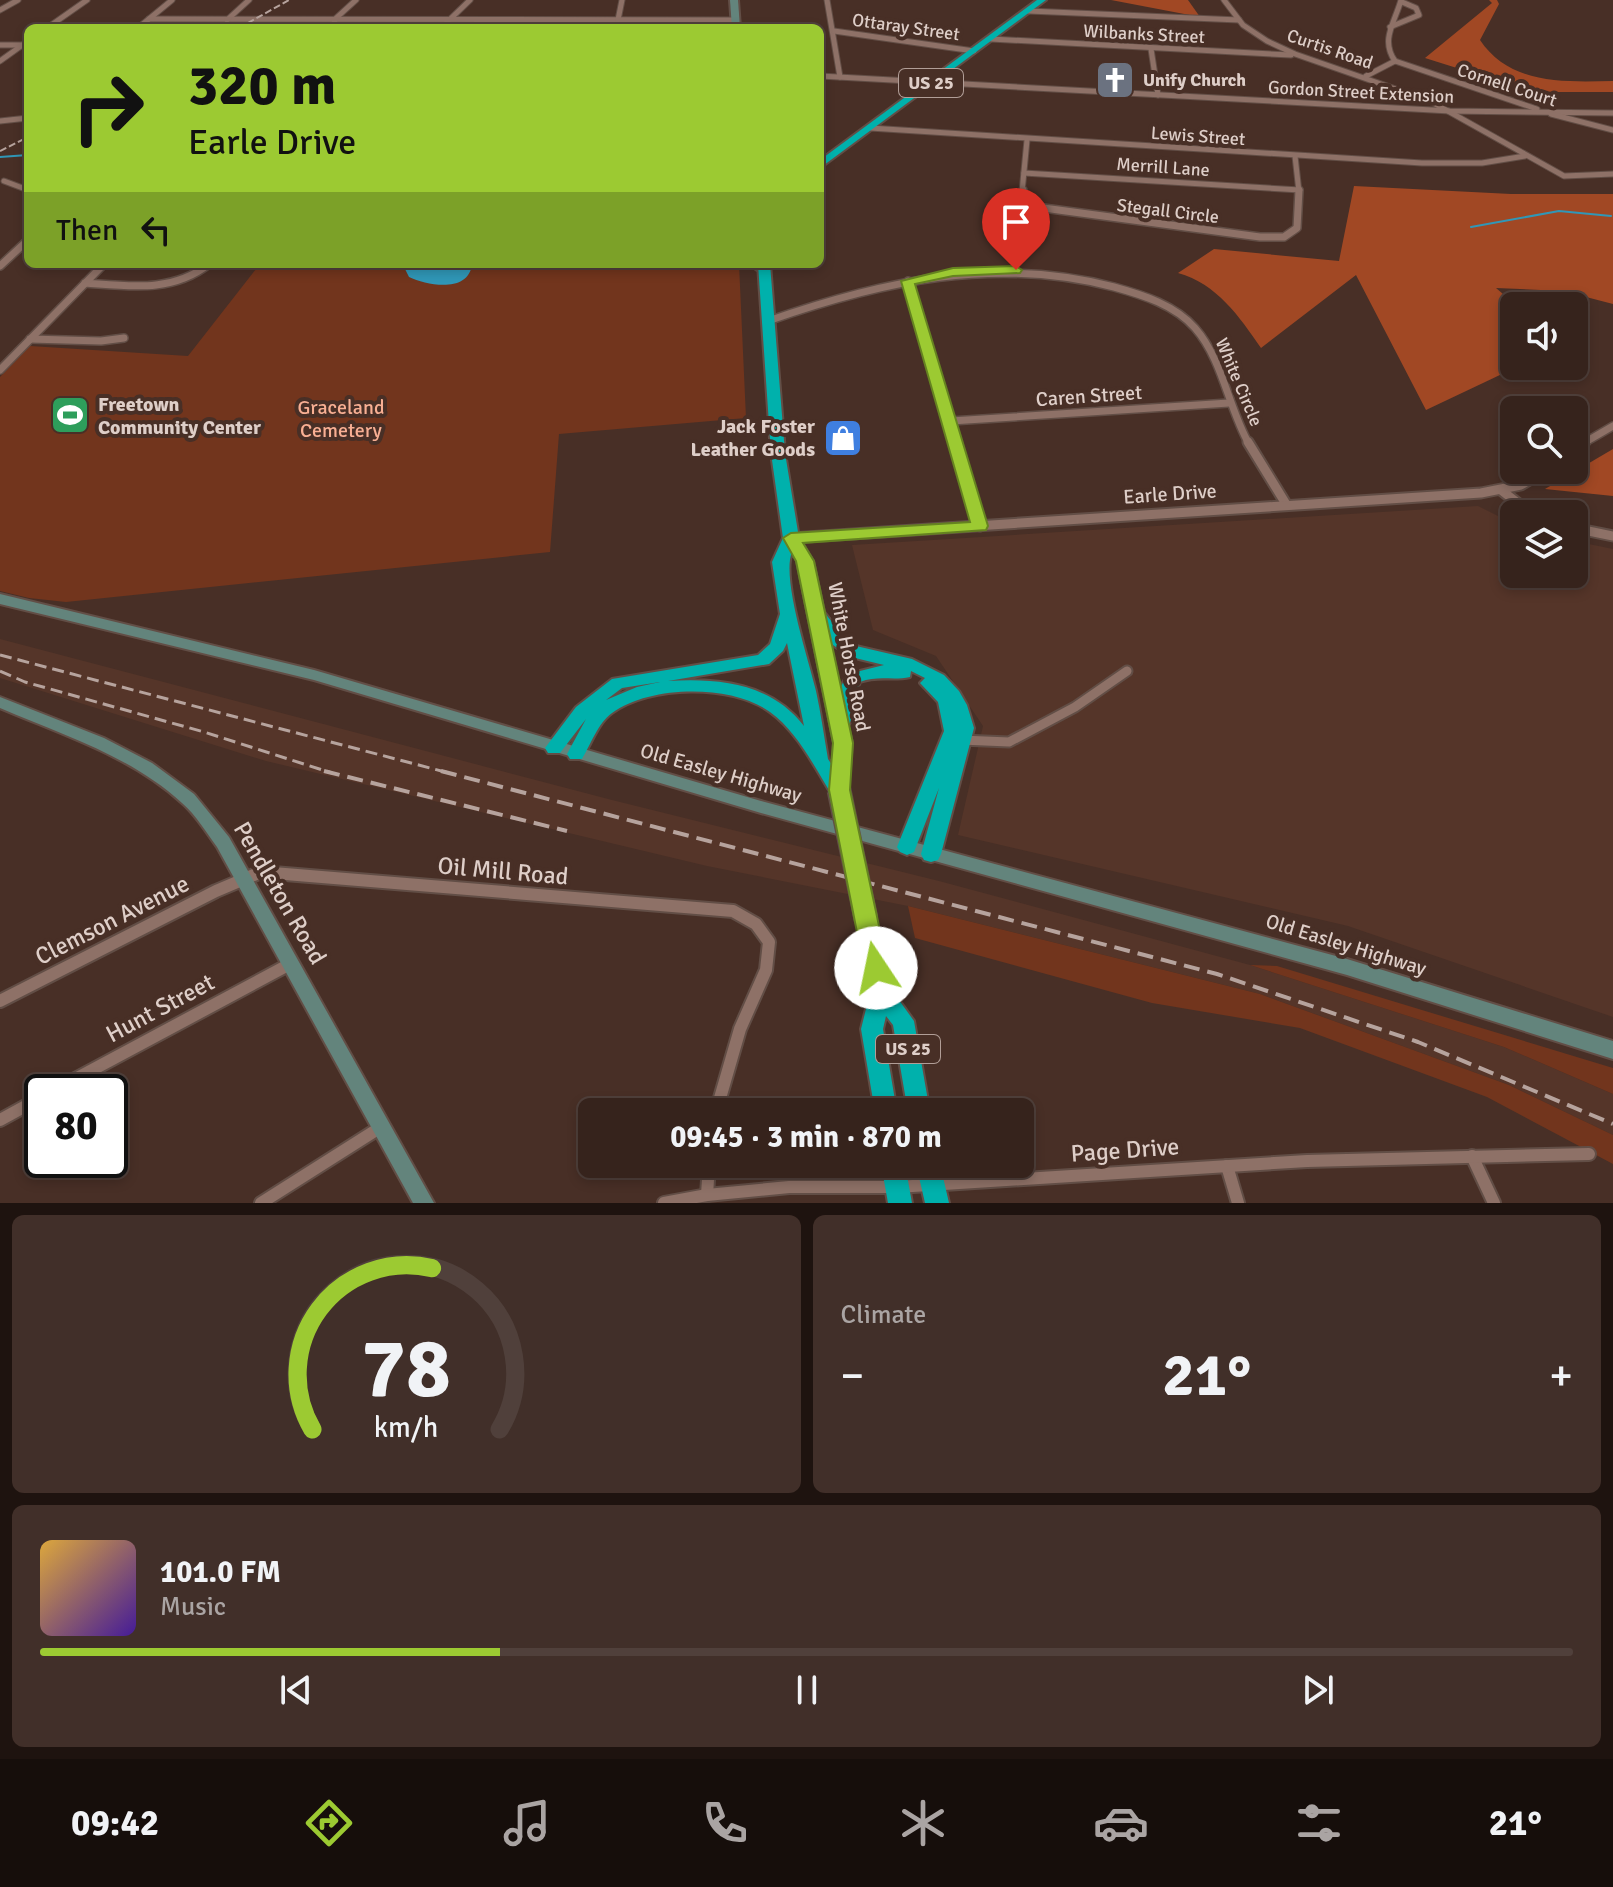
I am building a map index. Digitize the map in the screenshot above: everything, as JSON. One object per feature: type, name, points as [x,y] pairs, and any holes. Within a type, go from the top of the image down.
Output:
[{"type":"highway","name":"US 25","points":[[824,162],[1042,0]]},
{"type":"highway","name":"White Horse Road","points":[[760,268],[768,321],[778,453],[791,538],[805,561],[843,743],[839,790],[881,993],[872,1029],[884,1098]]},
{"type":"highway","name":"White Horse Road","points":[[791,538],[780,562],[788,614],[808,695],[819,760],[839,790]]},
{"type":"highway","points":[[815,607],[829,631],[849,649],[909,664],[932,675],[953,691],[963,707],[965,728],[956,739],[907,847]]},
{"type":"highway","points":[[554,748],[576,716],[597,695],[618,683],[763,660],[777,647],[788,614]]},
{"type":"highway","points":[[843,743],[846,694],[854,678],[867,672],[890,670],[909,674],[931,684],[946,700],[956,739],[931,854]]},
{"type":"highway","points":[[576,754],[595,718],[625,697],[711,686],[747,691],[777,708],[819,760]]},
{"type":"highway","name":"White Horse Road","points":[[881,993],[903,1021],[917,1098]]},
{"type":"main road","points":[[734,0],[736,24]]},
{"type":"main road","name":"Old Easley Highway","points":[[0,599],[286,667],[554,748],[1334,964],[1613,1050]]},
{"type":"main road","name":"Pendleton Road","points":[[0,702],[116,753],[170,783],[205,817],[244,879],[424,1203]]},
{"type":"street","points":[[0,10],[18,0]]},
{"type":"street","points":[[53,24],[87,0]]},
{"type":"street","points":[[143,24],[172,0]]},
{"type":"street","points":[[227,20],[249,0]]},
{"type":"street","points":[[334,20],[356,0]]},
{"type":"street","points":[[446,24],[470,0]]},
{"type":"street","points":[[618,20],[622,0]]},
{"type":"street","points":[[827,0],[840,77]]},
{"type":"street","name":"Curtis Road","points":[[1224,0],[1239,20],[1261,38],[1295,54],[1366,76],[1450,111],[1564,176],[1613,174]]},
{"type":"street","points":[[1366,76],[1395,61],[1388,52],[1390,27],[1402,1],[1416,8],[1419,15],[1390,27]]},
{"type":"street","points":[[1029,11],[1239,20]]},
{"type":"street","points":[[149,19],[644,20],[736,24]]},
{"type":"street","points":[[334,20],[336,24]]},
{"type":"street","points":[[576,24],[579,20]]},
{"type":"street","points":[[252,24],[258,21]]},
{"type":"street","name":"Ottaray Street","points":[[834,31],[974,51]]},
{"type":"street","name":"Wilbanks Street","points":[[991,39],[1295,54]]},
{"type":"street","points":[[0,45],[22,45]]},
{"type":"street","points":[[0,61],[22,45]]},
{"type":"street","points":[[1151,49],[1158,95]]},
{"type":"street","name":"Cornell Court","points":[[1395,61],[1540,110],[1613,130]]},
{"type":"street","name":"Gordon Street Extension","points":[[824,76],[1450,111],[1613,113]]},
{"type":"street","points":[[0,121],[24,118]]},
{"type":"street","name":"Lewis Street","points":[[870,128],[1453,164],[1494,162],[1525,156]]},
{"type":"street","name":"Stegall Circle","points":[[1027,140],[1023,199],[1044,209],[1260,237],[1284,237],[1295,232],[1300,190],[1295,156]]},
{"type":"street","name":"Merrill Lane","points":[[1024,173],[1300,190]]},
{"type":"street","points":[[4,183],[24,189]]},
{"type":"street","points":[[0,266],[24,244]]},
{"type":"street","points":[[0,370],[100,268]]},
{"type":"street","points":[[85,283],[161,285],[189,278],[203,268]]},
{"type":"street","name":"White Circle","points":[[768,321],[908,281],[953,272],[1030,271],[1093,281],[1153,300],[1185,317],[1200,333],[1244,435],[1286,504]]},
{"type":"street","points":[[908,281],[980,526]]},
{"type":"street","points":[[30,339],[101,341],[124,338]]},
{"type":"street","name":"Caren Street","points":[[951,421],[1229,403]]},
{"type":"street","points":[[1588,440],[1613,426]]},
{"type":"street","name":"Earle Drive","points":[[791,538],[1501,490],[1520,484]]},
{"type":"street","points":[[1501,490],[1514,500]]},
{"type":"street","points":[[1588,531],[1613,536]]},
{"type":"street","points":[[956,739],[1009,742],[1075,707],[1127,671]]},
{"type":"street","name":"Oil Mill Road","points":[[244,879],[261,872],[733,911],[756,924],[769,942],[766,970],[740,1029],[720,1098]]},
{"type":"street","name":"Clemson Avenue","points":[[0,1001],[244,879]]},
{"type":"street","name":"Hunt Street","points":[[85,1074],[290,964]]},
{"type":"street","points":[[0,1120],[24,1107]]},
{"type":"street","points":[[261,1203],[381,1127]]},
{"type":"street","name":"Page Drive","points":[[664,1203],[707,1195],[802,1187],[897,1185],[1227,1166],[1589,1154]]},
{"type":"street","points":[[1472,1156],[1494,1203]]},
{"type":"street","points":[[1227,1166],[1238,1203]]},
{"type":"street","points":[[707,1195],[708,1178]]},
{"type":"shaded area","points":[[1111,0],[1188,0],[1200,17]]},
{"type":"shaded area","points":[[1489,0],[1497,0],[1499,4],[1480,40],[1492,55],[1507,66],[1540,78],[1613,81],[1613,92],[1533,92],[1425,58],[1492,3]]},
{"type":"shaded area","points":[[1354,186],[1511,194],[1613,194],[1613,304],[1588,298],[1588,292],[1496,288],[1501,292],[1500,375],[1426,410],[1356,275],[1261,348],[1216,293],[1178,273],[1214,249],[1339,261]]},
{"type":"shaded area","points":[[1613,449],[1613,496],[1545,489],[1554,484],[1588,484],[1588,464]]},
{"type":"shaded area","points":[[1478,506],[1500,517],[1500,588],[1588,588],[1588,544],[1613,549],[1613,1017],[1348,926],[958,835],[983,726],[936,656],[873,630],[852,545]]},
{"type":"shaded area","points":[[0,639],[612,800],[939,881],[1250,965],[1504,1047],[1613,1094],[1613,1135],[1509,1085],[1260,994],[908,906],[707,866],[266,761],[0,678]]},
{"type":"green space","name":"Graceland Cemetery","points":[[257,268],[739,268],[746,418],[559,434],[550,552],[66,602],[0,591],[0,377],[30,346],[188,356]]},
{"type":"green space","points":[[908,906],[1260,994],[1509,1085],[1613,1135],[1613,1164],[1487,1097],[1300,1028],[1152,1003],[915,938]]},
{"type":"green space","points":[[1250,965],[1277,966],[1613,1068],[1613,1094],[1504,1047]]},
{"type":"water","points":[[471,268],[464,280],[446,285],[409,277],[405,269]]},
{"type":"waterway","points":[[0,157],[24,155]]},
{"type":"waterway","points":[[1471,227],[1559,211],[1611,216]]},
{"type":"railway","points":[[246,24],[289,0]]},
{"type":"railway","points":[[0,151],[24,139]]},
{"type":"railway","points":[[0,655],[449,773]]},
{"type":"railway","points":[[0,671],[25,682],[204,732],[332,773]]},
{"type":"railway","points":[[324,771],[332,773]]},
{"type":"railway","points":[[441,771],[1217,974],[1418,1042],[1613,1124]]},
{"type":"railway","points":[[332,773],[567,831]]},
{"type":"place","name":"Unify Church","points":[[1115,80]]},
{"type":"place","name":"Freetown Community Center","points":[[70,415]]},
{"type":"place","name":"Jack Foster Leather Goods","points":[[843,438]]},
{"type":"route","points":[[876,968],[839,790],[843,743],[805,561],[791,538],[980,526],[908,281],[953,272],[1016,270]]}]
